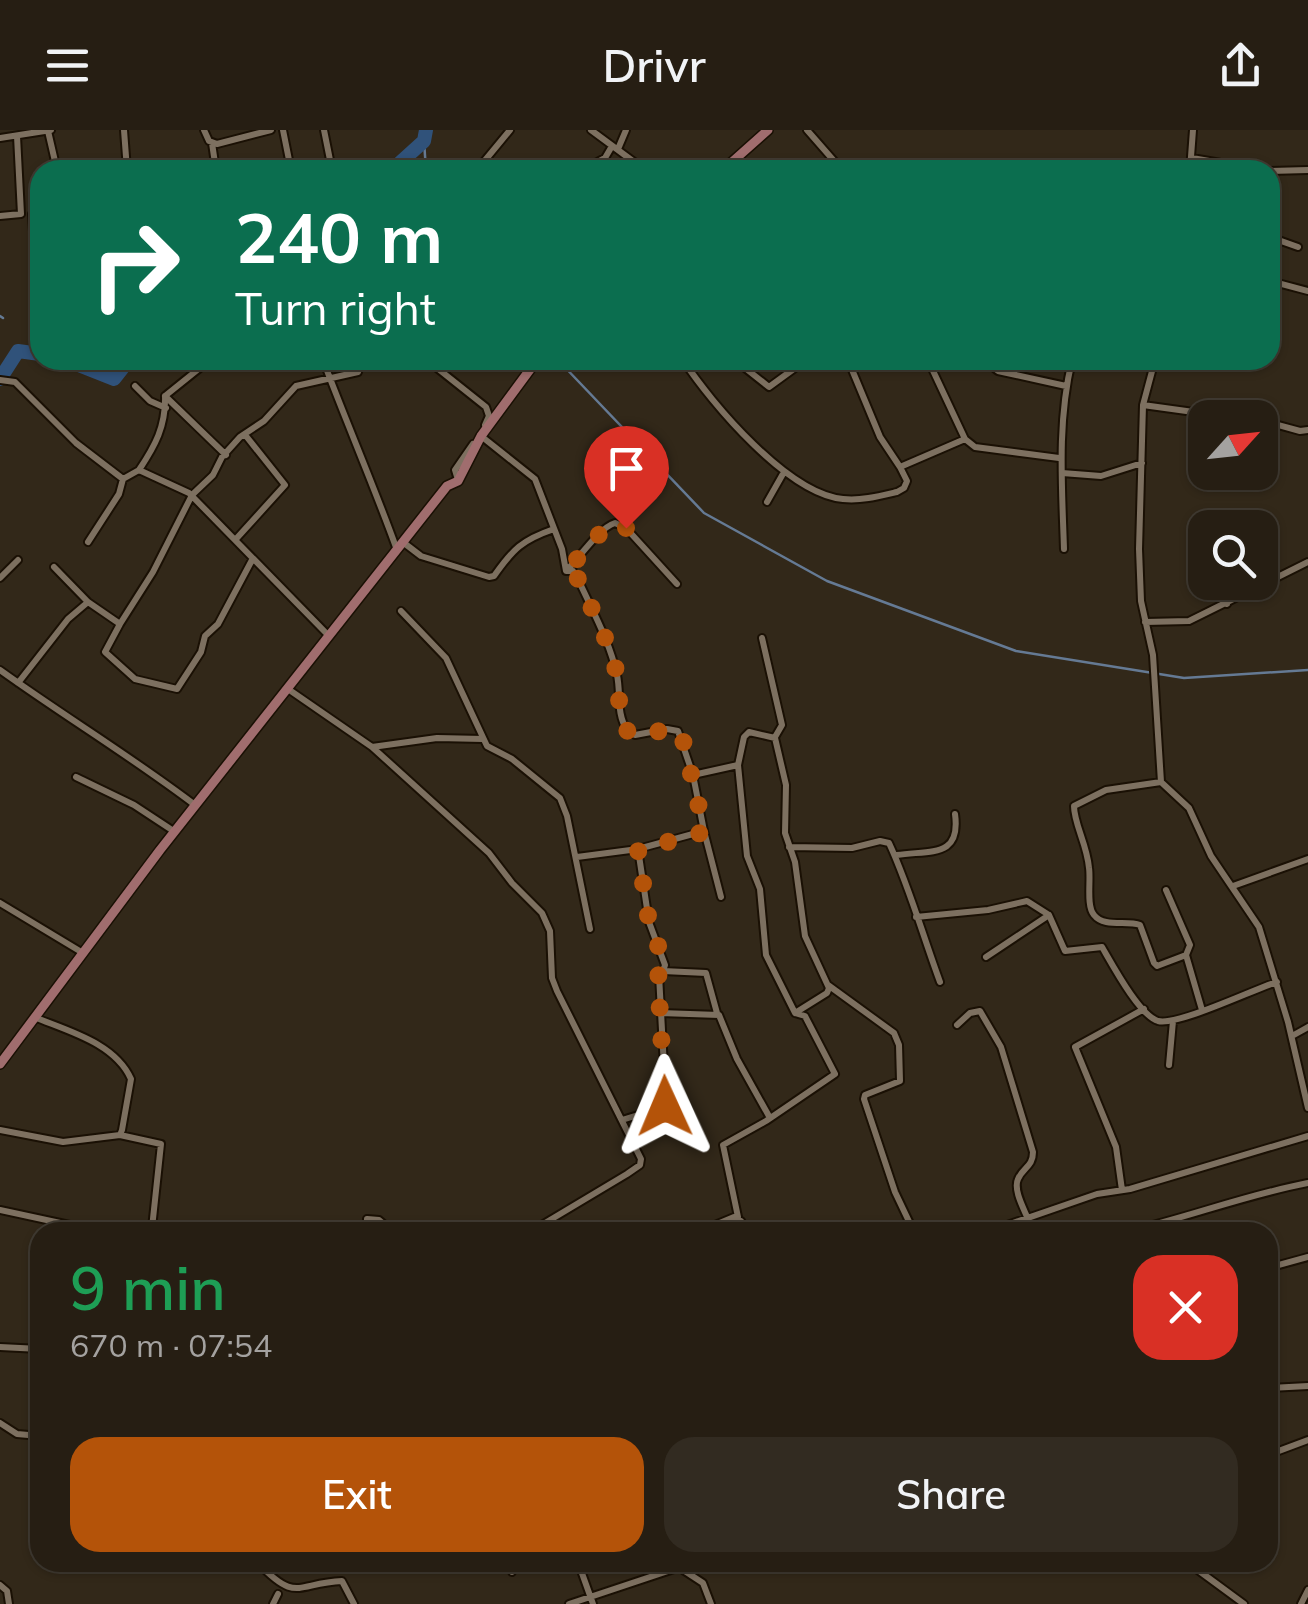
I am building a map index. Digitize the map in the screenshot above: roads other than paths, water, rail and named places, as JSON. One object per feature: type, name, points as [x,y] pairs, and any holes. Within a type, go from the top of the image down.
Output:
[{"type":"main road","points":[[734,160],[768,130]]},
{"type":"main road","points":[[0,1064],[328,635],[447,486],[458,481],[481,436],[529,370]]},
{"type":"street","points":[[0,138],[50,130],[56,160]]},
{"type":"street","points":[[124,130],[126,160]]},
{"type":"street","points":[[204,130],[212,143],[215,160]]},
{"type":"street","points":[[212,143],[240,140],[271,130]]},
{"type":"street","points":[[283,130],[289,160]]},
{"type":"street","points":[[324,130],[330,160]]},
{"type":"street","points":[[485,160],[510,130]]},
{"type":"street","points":[[591,130],[631,160]]},
{"type":"street","points":[[602,160],[626,130]]},
{"type":"street","points":[[807,130],[833,160]]},
{"type":"street","points":[[1193,130],[1192,158],[1204,160]]},
{"type":"street","points":[[18,136],[21,214]]},
{"type":"street","points":[[1280,171],[1308,170]]},
{"type":"street","points":[[0,216],[30,214]]},
{"type":"street","points":[[1280,241],[1298,247]]},
{"type":"street","points":[[1280,284],[1308,291]]},
{"type":"street","points":[[165,396],[197,370]]},
{"type":"street","points":[[327,370],[401,547],[489,577],[512,550],[534,536],[554,530]]},
{"type":"street","points":[[252,560],[177,689],[134,679],[105,652],[192,496],[213,475],[240,437],[246,436],[296,386],[358,370]]},
{"type":"street","points":[[441,370],[488,411],[488,420],[455,470],[458,481]]},
{"type":"street","points":[[689,370],[706,396],[784,472],[825,494],[846,500],[876,497],[904,488],[907,481],[880,438],[852,370]]},
{"type":"street","points":[[748,370],[769,387],[792,370]]},
{"type":"street","points":[[933,370],[965,439],[984,449],[1059,458]]},
{"type":"street","points":[[996,370],[1066,386]]},
{"type":"street","points":[[1064,549],[1059,458],[1070,370]]},
{"type":"street","points":[[1152,370],[1143,405],[1139,548],[1141,601],[1153,656],[1161,782],[1190,808],[1212,856],[1259,928],[1304,1071],[1308,1108]]},
{"type":"street","points":[[1,380],[15,382],[76,442],[123,479]]},
{"type":"street","points":[[134,386],[150,401],[166,408]]},
{"type":"street","points":[[88,542],[120,494],[123,479],[139,470],[162,431],[165,396]]},
{"type":"street","points":[[165,396],[226,455]]},
{"type":"street","points":[[1143,405],[1188,411]]},
{"type":"street","points":[[1278,424],[1308,430]]},
{"type":"street","points":[[236,539],[285,485],[246,436]]},
{"type":"street","points":[[481,436],[531,475],[566,559],[566,571]]},
{"type":"street","points":[[900,467],[965,439]]},
{"type":"street","points":[[1062,473],[1101,476],[1142,462]]},
{"type":"street","points":[[139,470],[192,496],[328,635]]},
{"type":"street","points":[[767,502],[784,472]]},
{"type":"street","points":[[566,571],[584,556],[604,527],[615,523],[626,528],[677,584]]},
{"type":"street","points":[[0,578],[18,560]]},
{"type":"street","points":[[1146,622],[1189,620],[1308,561]]},
{"type":"street","points":[[54,567],[88,602],[120,624]]},
{"type":"street","points":[[566,571],[573,571],[578,579],[608,644],[626,730],[635,735],[667,729],[678,731],[693,775],[721,897]]},
{"type":"street","points":[[1226,600],[1227,604]]},
{"type":"street","points":[[18,683],[68,619],[88,602]]},
{"type":"street","points":[[401,611],[446,658],[487,746],[512,759],[555,792],[564,806],[590,929]]},
{"type":"street","points":[[762,638],[782,724],[775,738],[786,785],[784,824],[795,862],[807,944],[828,985],[897,1038],[900,1081],[864,1096],[889,1174],[910,1222]]},
{"type":"street","points":[[0,670],[144,766],[196,806]]},
{"type":"street","points":[[288,690],[372,747],[489,853],[542,913],[550,931],[556,991],[641,1160],[640,1166],[547,1222]]},
{"type":"street","points":[[741,1222],[722,1146],[836,1074],[805,1016],[794,1013],[764,948],[760,889],[747,856],[738,765],[747,732],[775,738]]},
{"type":"street","points":[[372,747],[436,738],[483,739]]},
{"type":"street","points":[[693,775],[738,765]]},
{"type":"street","points":[[76,777],[134,805],[176,832]]},
{"type":"street","points":[[1161,782],[1096,792],[1074,806],[1073,812],[1088,846],[1093,915],[1107,922],[1140,925],[1158,966],[1186,955]]},
{"type":"street","points":[[896,855],[945,848],[954,842],[958,833],[955,814]]},
{"type":"street","points":[[576,857],[638,850],[704,832]]},
{"type":"street","points":[[789,846],[852,848],[885,842],[896,855],[940,982]]},
{"type":"street","points":[[622,1120],[665,1106],[658,976],[665,964],[649,922],[638,850]]},
{"type":"street","points":[[1233,886],[1308,860]]},
{"type":"street","points":[[1166,890],[1190,945],[1186,955],[1202,1010]]},
{"type":"street","points":[[916,917],[988,910],[1027,900],[1050,915],[1066,950],[1102,946],[1113,970],[1154,1020],[1172,1021],[1277,982]]},
{"type":"street","points":[[0,904],[82,954]]},
{"type":"street","points":[[986,957],[1050,915]]},
{"type":"street","points":[[663,971],[707,974],[717,1013],[752,1090],[770,1118]]},
{"type":"street","points":[[794,1013],[827,994],[828,985]]},
{"type":"street","points":[[1122,1190],[1116,1147],[1075,1047],[1144,1010]]},
{"type":"street","points":[[957,1024],[970,1013],[980,1011],[1001,1046],[1033,1152],[1031,1165],[1016,1186],[1028,1220]]},
{"type":"street","points":[[660,1013],[717,1013]]},
{"type":"street","points":[[33,1017],[97,1044],[128,1072],[131,1079],[120,1134]]},
{"type":"street","points":[[1169,1065],[1172,1021]]},
{"type":"street","points":[[1292,1036],[1308,1028]]},
{"type":"street","points":[[0,1130],[63,1142],[120,1134],[161,1144],[153,1222]]},
{"type":"street","points":[[1021,1222],[1097,1194],[1308,1136]]},
{"type":"street","points":[[1174,1222],[1250,1195],[1308,1182]]},
{"type":"street","points":[[0,1210],[56,1222]]},
{"type":"street","points":[[727,1222],[738,1218]]},
{"type":"street","points":[[367,1219],[381,1222]]},
{"type":"street","points":[[1278,1266],[1308,1258]]},
{"type":"street","points":[[0,1347],[30,1348]]},
{"type":"street","points":[[1278,1388],[1308,1386]]},
{"type":"street","points":[[0,1423],[17,1434],[30,1435]]},
{"type":"street","points":[[1278,1451],[1308,1440]]},
{"type":"street","points":[[264,1572],[282,1596],[274,1604]]},
{"type":"street","points":[[582,1572],[592,1601]]},
{"type":"street","points":[[569,1604],[592,1601],[660,1572]]},
{"type":"street","points":[[684,1572],[703,1583],[711,1604]]},
{"type":"street","points":[[1201,1572],[1244,1604]]},
{"type":"street","points":[[306,1596],[342,1580],[354,1604]]},
{"type":"street","points":[[0,1585],[8,1591],[9,1604]]},
{"type":"street","points":[[1300,1604],[1308,1590]]},
{"type":"waterway","points":[[403,160],[424,141],[426,130]]},
{"type":"waterway","points":[[424,141],[425,160]]},
{"type":"waterway","points":[[0,379],[18,351],[30,353]]},
{"type":"waterway","points":[[91,370],[114,379],[121,370]]},
{"type":"waterway","points":[[568,370],[704,513],[827,581],[1016,651],[1184,678],[1308,670]]}]
